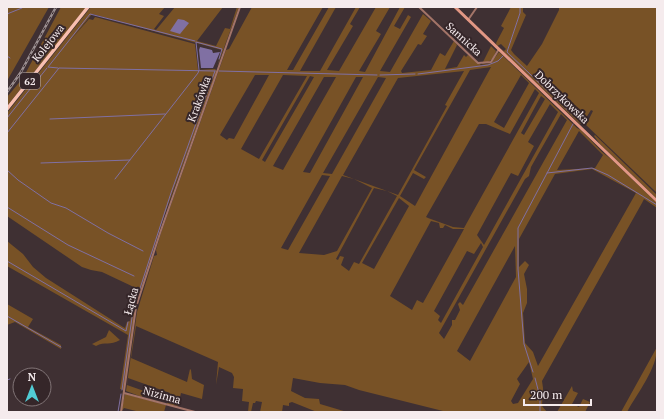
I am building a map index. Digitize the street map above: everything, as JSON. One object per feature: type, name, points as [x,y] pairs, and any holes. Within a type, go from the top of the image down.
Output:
[{"type":"main road","name":"Kolejowa","points":[[7,109],[88,7]]},
{"type":"main road","name":"Dobrzykowska","points":[[455,7],[657,201]]},
{"type":"street","name":"Krakówka","points":[[173,197],[240,7]]},
{"type":"street","name":"Sannicka","points":[[419,7],[478,63],[482,64],[491,62],[499,49]]},
{"type":"street","points":[[468,20],[477,7]]},
{"type":"street","name":"Łącka","points":[[121,412],[136,310],[173,197]]},
{"type":"street","name":"Nizinna","points":[[124,393],[195,412]]},
{"type":"shaded area","points":[[7,7],[49,7],[7,81]]},
{"type":"shaded area","points":[[61,7],[86,7],[7,106],[7,97],[23,78]]},
{"type":"shaded area","points":[[91,7],[165,7],[159,14],[164,16],[154,29],[156,30],[175,7],[223,7],[197,41],[216,46],[225,28],[230,29],[237,7],[239,7],[217,67],[222,50],[92,14],[68,43],[89,19],[93,20],[95,17],[195,44],[198,70],[215,69],[217,71],[164,216],[135,307],[124,390],[120,389],[128,335],[7,266],[7,241],[23,254],[33,267],[46,278],[123,327],[125,328],[127,322],[130,321],[138,289],[102,272],[82,267],[7,216],[7,113]]},
{"type":"shaded area","points":[[252,7],[323,7],[287,70],[293,70],[329,7],[336,7],[300,71],[320,71],[356,7],[360,7],[350,24],[353,26],[327,70],[339,71],[376,7],[390,7],[376,31],[381,34],[359,71],[365,72],[400,7],[405,7],[394,26],[400,29],[408,15],[411,17],[380,71],[390,72],[423,14],[431,21],[423,34],[427,36],[421,45],[418,44],[401,71],[402,73],[431,70],[440,53],[445,56],[454,41],[457,45],[445,69],[457,67],[464,55],[466,57],[468,55],[481,65],[491,63],[499,52],[657,203],[657,208],[644,199],[542,381],[542,406],[547,412],[447,412],[359,390],[345,385],[320,383],[293,378],[291,391],[305,398],[319,399],[320,404],[347,412],[317,412],[292,402],[289,403],[289,406],[283,405],[282,412],[260,412],[262,402],[256,401],[253,403],[251,412],[248,412],[249,402],[242,401],[243,389],[233,388],[234,377],[232,373],[219,367],[216,385],[218,362],[136,326],[131,358],[187,382],[190,369],[192,379],[204,385],[202,399],[181,393],[178,406],[167,404],[170,393],[128,378],[127,385],[144,391],[142,397],[126,391],[137,312],[154,256],[157,255],[156,250],[161,233],[226,50],[229,49]],"holes":[[[491,67],[415,206],[400,196],[413,173],[424,179],[426,177],[414,170],[470,70]],[[464,71],[445,105],[447,106],[398,195],[343,175],[398,78]],[[255,75],[269,75],[234,139],[229,138],[227,140],[220,135]],[[283,75],[307,76],[259,159],[241,149]],[[521,75],[529,83],[504,128],[494,122]],[[310,76],[314,77],[265,162],[262,160]],[[324,77],[336,77],[283,170],[273,166]],[[356,77],[363,77],[310,173],[303,172]],[[378,77],[386,78],[332,174],[323,173]],[[535,89],[539,93],[464,228],[453,227],[426,217],[479,124],[486,124],[510,134]],[[541,96],[545,99],[524,135],[521,133]],[[550,104],[558,112],[484,245],[477,235],[511,173],[518,176],[534,146],[528,142]],[[561,114],[567,120],[463,305],[460,302],[458,304],[460,310],[455,320],[452,320],[452,325],[444,339],[439,333],[525,179],[529,176],[531,167]],[[579,131],[603,155],[595,168],[557,170]],[[592,169],[636,193],[538,366],[533,352],[525,343],[523,313],[527,303],[527,289],[524,274],[529,265],[525,261],[519,267],[519,239],[555,174]],[[322,175],[330,176],[288,250],[281,248]],[[342,176],[354,179],[372,188],[337,251],[324,255],[299,253]],[[374,188],[387,191],[397,196],[359,264],[354,262],[349,271],[341,265],[344,257],[340,256],[338,260],[336,259]],[[399,198],[409,206],[374,269],[362,263]],[[431,221],[439,223],[440,228],[443,228],[445,225],[453,229],[464,229],[423,303],[417,300],[412,310],[390,296]],[[481,243],[483,247],[441,323],[438,320],[440,316],[434,311],[467,251],[474,254]],[[515,246],[516,277],[470,361],[457,351]],[[529,362],[533,379],[518,403],[513,404],[511,401],[520,384],[517,379]]]},
{"type":"shaded area","points":[[511,7],[523,7],[523,12],[526,15],[511,50],[527,66],[542,44],[559,10],[559,7],[657,7],[657,193],[586,125],[593,111],[591,110],[582,124],[580,124],[500,48],[504,51],[506,49],[501,44],[497,46],[496,43],[504,28],[501,26]]},
{"type":"shaded area","points":[[178,19],[189,23],[180,34],[170,31]]},
{"type":"shaded area","points":[[491,46],[496,51],[494,56],[490,61],[482,64]]},
{"type":"shaded area","points":[[200,47],[212,50],[213,53],[220,52],[213,68],[201,68]]},
{"type":"shaded area","points":[[595,135],[657,195],[657,199],[600,144],[594,136]]},
{"type":"shaded area","points":[[7,304],[33,319],[28,327],[61,345],[61,349],[15,322],[7,325]]},
{"type":"shaded area","points":[[109,330],[120,340],[113,343],[96,346],[92,344],[106,337]]},
{"type":"shaded area","points":[[657,347],[654,364],[646,380],[627,412],[621,412]]},
{"type":"shaded area","points":[[572,386],[573,391],[578,393],[572,404],[579,407],[583,399],[590,402],[585,412],[557,412]]},
{"type":"shaded area","points":[[125,394],[166,405],[164,412],[140,412],[124,408],[121,412]]},
{"type":"waterway","points":[[520,7],[520,13],[507,52],[576,118]]},
{"type":"waterway","points":[[7,14],[22,8]]},
{"type":"waterway","points":[[58,68],[48,67],[90,14],[195,41]]},
{"type":"waterway","points":[[115,179],[198,73],[196,42],[222,49],[219,59]]},
{"type":"waterway","points":[[418,74],[488,65],[498,61],[503,56]]},
{"type":"waterway","points":[[7,118],[47,68]]},
{"type":"waterway","points":[[7,133],[59,68],[215,71]]},
{"type":"waterway","points":[[122,390],[133,310],[171,193],[215,71]]},
{"type":"waterway","points":[[219,71],[377,75]]},
{"type":"waterway","points":[[380,75],[415,74]]},
{"type":"waterway","points":[[50,119],[165,114]]},
{"type":"waterway","points":[[533,372],[524,344],[518,269],[518,228],[573,124]]},
{"type":"waterway","points":[[41,163],[130,160]]},
{"type":"waterway","points":[[547,173],[592,168],[608,175],[657,205]]},
{"type":"waterway","points":[[7,170],[18,180],[51,203],[66,208],[108,233],[143,251]]},
{"type":"waterway","points":[[7,207],[68,245],[134,276]]},
{"type":"waterway","points":[[7,261],[126,331],[128,322]]},
{"type":"waterway","points":[[7,316],[61,347]]},
{"type":"waterway","points":[[535,378],[540,397],[540,412]]},
{"type":"waterway","points":[[118,412],[121,394]]},
{"type":"railway","points":[[7,92],[21,72],[56,7]]}]
